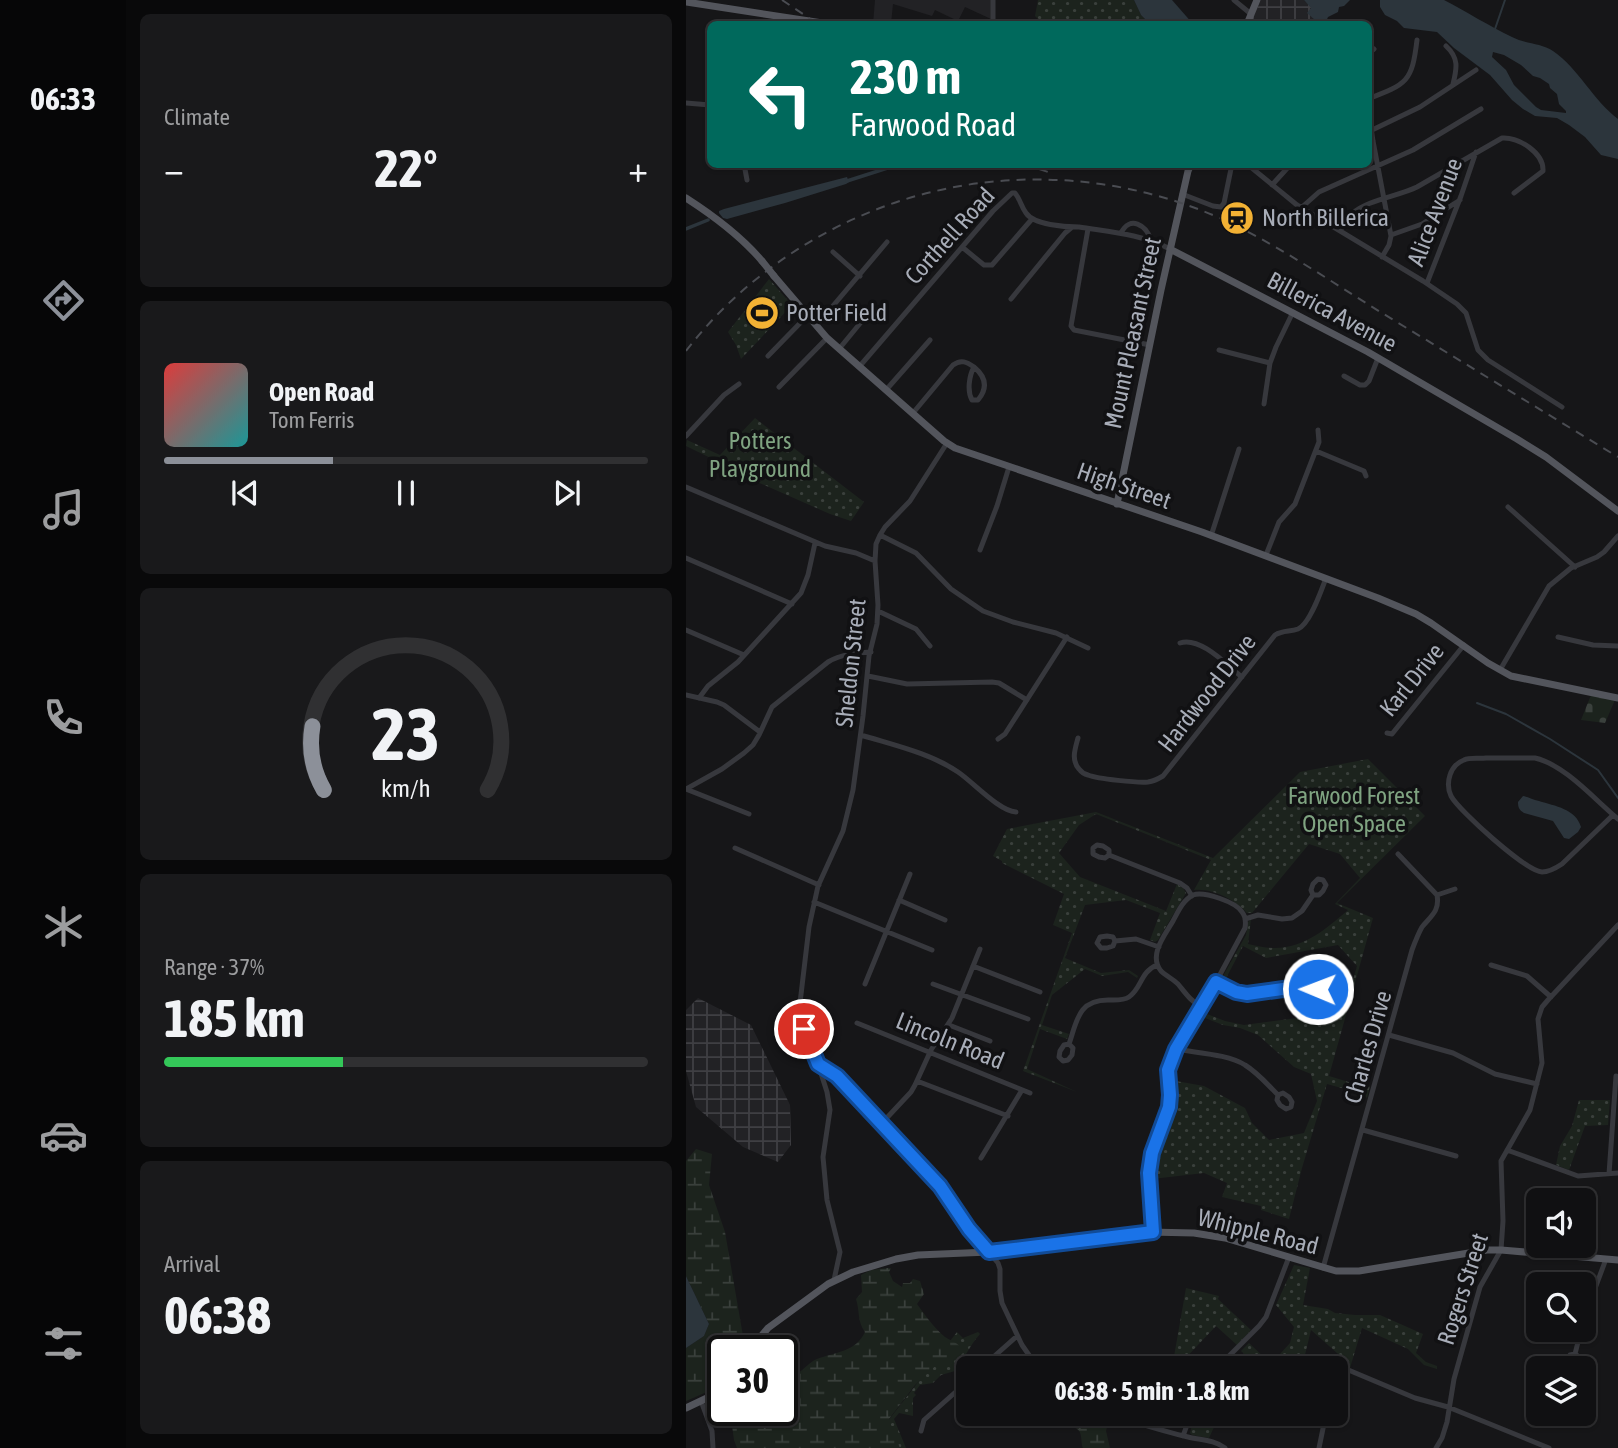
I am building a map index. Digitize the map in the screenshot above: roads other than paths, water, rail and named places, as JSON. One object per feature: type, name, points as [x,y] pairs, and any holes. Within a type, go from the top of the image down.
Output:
[{"type":"main road","points":[[1248,21],[1257,0]]},
{"type":"main road","points":[[686,2],[787,21]]},
{"type":"main road","name":"Mount Pleasant Street","points":[[1117,504],[1188,168]]},
{"type":"main road","name":"High Street","points":[[686,198],[728,228],[762,261],[827,338],[947,443],[964,452],[1266,555],[1416,614],[1500,670],[1520,678],[1618,698]]},
{"type":"main road","name":"Billerica Avenue","points":[[1170,249],[1378,358],[1546,457],[1618,511]]},
{"type":"main road","name":"Whipple Road","points":[[762,1335],[818,1290],[835,1280],[904,1257],[989,1252],[1153,1232],[1194,1233],[1225,1238],[1336,1271],[1359,1271],[1501,1250],[1618,1260]]},
{"type":"main road","points":[[686,1408],[707,1397]]},
{"type":"street","points":[[993,0],[993,21]]},
{"type":"street","points":[[1234,0],[1251,14]]},
{"type":"street","points":[[1372,97],[1408,78],[1414,64],[1417,40]]},
{"type":"street","points":[[1446,46],[1457,61],[1453,84]]},
{"type":"street","points":[[1372,130],[1415,109],[1476,70]]},
{"type":"street","points":[[686,103],[707,105]]},
{"type":"street","points":[[1301,208],[1319,192],[1413,150],[1481,109]]},
{"type":"street","points":[[1340,232],[1361,207],[1404,194],[1502,138],[1518,140],[1531,149],[1543,164],[1543,171],[1514,193]]},
{"type":"street","points":[[1372,140],[1391,235],[1389,246],[1382,257]]},
{"type":"street","name":"Alice Avenue","points":[[1427,283],[1476,152]]},
{"type":"street","points":[[745,168],[747,180]]},
{"type":"street","points":[[1182,194],[1221,207],[1231,168]]},
{"type":"street","points":[[1252,168],[1301,208],[1427,283],[1457,304],[1466,313],[1482,355],[1562,407]]},
{"type":"street","points":[[1272,185],[1287,168]]},
{"type":"street","name":"Corthell Road","points":[[859,367],[1008,195],[1014,193],[1018,196],[1024,211],[1032,219]]},
{"type":"street","points":[[1391,235],[1422,224],[1460,200]]},
{"type":"street","points":[[962,247],[984,265],[990,265],[1032,219]]},
{"type":"street","name":"Billerica Avenue","points":[[1032,219],[1071,228],[1121,233],[1150,240],[1170,249]]},
{"type":"street","points":[[1121,233],[1130,223],[1139,224],[1150,240]]},
{"type":"street","points":[[1011,299],[1071,228]]},
{"type":"street","points":[[1088,229],[1070,325],[1074,330],[1150,345]]},
{"type":"street","points":[[817,326],[887,242]]},
{"type":"street","points":[[833,252],[860,276]]},
{"type":"street","points":[[839,349],[871,310]]},
{"type":"street","points":[[1264,404],[1270,363],[1293,312]]},
{"type":"street","points":[[768,356],[807,316]]},
{"type":"street","points":[[779,387],[827,338]]},
{"type":"street","points":[[886,390],[930,340]]},
{"type":"street","points":[[1219,350],[1270,363]]},
{"type":"street","points":[[1344,376],[1365,385],[1378,358]]},
{"type":"street","points":[[913,413],[956,364],[963,361],[974,367],[981,374],[985,383],[979,399],[971,399],[969,391],[974,367]]},
{"type":"street","points":[[686,436],[724,395],[739,384]]},
{"type":"street","points":[[1266,555],[1279,522],[1295,504],[1319,442],[1318,430]]},
{"type":"street","points":[[947,443],[910,501],[880,535],[922,558],[951,589],[983,611],[1003,619],[1056,632],[1088,648]]},
{"type":"street","points":[[1211,536],[1239,449]]},
{"type":"street","points":[[1316,451],[1364,471],[1366,477]]},
{"type":"street","points":[[980,550],[1009,467]]},
{"type":"street","points":[[686,487],[815,543],[856,553],[875,561]]},
{"type":"street","points":[[1508,507],[1575,567]]},
{"type":"street","name":"Sheldon Street","points":[[835,1280],[840,1252],[827,1200],[823,1157],[830,1110],[827,1092],[804,1029],[800,1003],[814,902],[819,884],[843,831],[853,790],[878,611],[875,548],[880,535]]},
{"type":"street","points":[[1500,670],[1549,586],[1563,573],[1604,552],[1618,536]]},
{"type":"street","points":[[699,698],[708,686],[744,656],[792,604],[805,586],[815,543]]},
{"type":"street","points":[[686,558],[792,604]]},
{"type":"street","name":"Hardwood Drive","points":[[1078,738],[1074,759],[1084,774],[1145,782],[1157,780],[1169,770],[1275,635],[1298,629],[1305,623],[1326,578]]},
{"type":"street","points":[[878,611],[911,625],[930,646]]},
{"type":"street","points":[[686,630],[744,656]]},
{"type":"street","points":[[998,739],[1005,734],[1067,637]]},
{"type":"street","points":[[1558,637],[1593,645],[1618,646]]},
{"type":"street","points":[[1180,643],[1189,640],[1200,645],[1242,677]]},
{"type":"street","name":"Karl Drive","points":[[1387,733],[1392,734],[1464,645]]},
{"type":"street","points":[[686,789],[735,761],[753,745],[772,708],[828,662],[835,658],[871,652]]},
{"type":"street","points":[[868,676],[907,684],[992,682],[1005,686],[1027,700]]},
{"type":"street","points":[[686,695],[724,705],[760,732]]},
{"type":"street","points":[[861,734],[946,765],[1003,808],[1012,813],[1016,812]]},
{"type":"street","points":[[1535,758],[1560,769],[1616,817],[1562,864],[1541,872],[1530,868],[1485,831],[1451,796],[1448,781],[1453,768],[1464,760],[1535,758]]},
{"type":"street","points":[[686,789],[749,814]]},
{"type":"street","points":[[735,848],[819,884]]},
{"type":"street","points":[[1398,854],[1437,895],[1455,889]]},
{"type":"street","points":[[1110,855],[1180,883],[1192,896]]},
{"type":"street","points":[[865,984],[911,874]]},
{"type":"street","points":[[1153,1232],[1149,1193],[1150,1163],[1169,1107],[1167,1073],[1171,1058],[1216,982],[1244,931],[1245,919],[1241,910],[1233,904],[1204,894],[1192,896],[1183,904],[1156,956],[1157,965],[1164,973],[1177,983],[1187,997],[1201,1007]]},
{"type":"street","points":[[1245,919],[1258,915],[1293,918],[1302,911],[1313,895]]},
{"type":"street","name":"Charles Drive","points":[[1324,1268],[1412,950],[1418,934],[1434,914],[1437,895]]},
{"type":"street","points":[[900,900],[945,920]]},
{"type":"street","points":[[814,902],[932,950]]},
{"type":"street","name":"Rogers Street","points":[[1436,1448],[1445,1430],[1454,1379],[1480,1287],[1501,1250],[1501,1161],[1530,1110],[1542,1063],[1538,1019],[1542,1007],[1618,925]]},
{"type":"street","points":[[1115,941],[1136,939],[1159,947]]},
{"type":"street","points":[[881,1123],[911,1092],[930,1052],[948,1024],[980,950]]},
{"type":"street","points":[[973,965],[1040,992]]},
{"type":"street","points":[[1069,1044],[1084,1007],[1098,1000],[1129,997],[1146,972],[1157,965]]},
{"type":"street","points":[[1491,965],[1527,976],[1551,997]]},
{"type":"street","points":[[1216,982],[1236,992],[1247,994],[1312,985]]},
{"type":"street","points":[[933,984],[1028,1019]]},
{"type":"street","name":"Lincoln Road","points":[[857,1023],[1030,1093]]},
{"type":"street","points":[[948,1024],[990,1041]]},
{"type":"street","points":[[1389,1035],[1453,1053],[1495,1074],[1536,1084]]},
{"type":"street","points":[[1176,1049],[1238,1061],[1249,1067],[1278,1095]]},
{"type":"street","points":[[818,1064],[837,1076],[940,1186],[969,1229],[998,1263],[1002,1303],[1017,1336],[1030,1356]]},
{"type":"street","points":[[1609,1174],[1616,1076]]},
{"type":"street","points":[[917,1081],[1008,1116]]},
{"type":"street","points":[[981,1158],[1022,1090]]},
{"type":"street","points":[[1363,1130],[1456,1156]]},
{"type":"street","points":[[1507,1150],[1578,1176],[1618,1173]]},
{"type":"street","points":[[1229,1356],[1266,1317],[1289,1257]]},
{"type":"street","points":[[1596,1286],[1606,1259]]},
{"type":"street","points":[[994,1356],[1017,1336]]},
{"type":"street","points":[[1575,1354],[1578,1342]]},
{"type":"street","points":[[1348,1370],[1549,1448]]},
{"type":"street","points":[[921,1431],[924,1420],[956,1392]]},
{"type":"street","points":[[701,1401],[712,1431],[713,1448]]},
{"type":"street","points":[[1149,1426],[1213,1442],[1225,1448]]},
{"type":"street","points":[[1183,1436],[1187,1426]]},
{"type":"street","points":[[1319,1448],[1324,1426]]},
{"type":"waterway","points":[[1495,29],[1505,0]]},
{"type":"waterway","points":[[847,181],[888,168]]},
{"type":"waterway","points":[[686,229],[708,220]]},
{"type":"waterway","points":[[1477,703],[1506,714],[1598,770],[1618,798]]},
{"type":"railway","points":[[782,0],[814,21]]},
{"type":"railway","points":[[1036,168],[1051,173]]},
{"type":"railway","points":[[686,351],[727,305],[773,266],[825,233],[880,208],[922,194],[1008,180],[1096,183],[1181,203],[1243,229],[1618,457]]},
{"type":"place","name":"North Billerica","points":[[1237,218]]},
{"type":"place","name":"Potter Field","points":[[762,313]]},
{"type":"park label","name":"Potters Playground","points":[[760,455]]},
{"type":"park label","name":"Farwood Forest Open Space","points":[[1354,810]]}]
